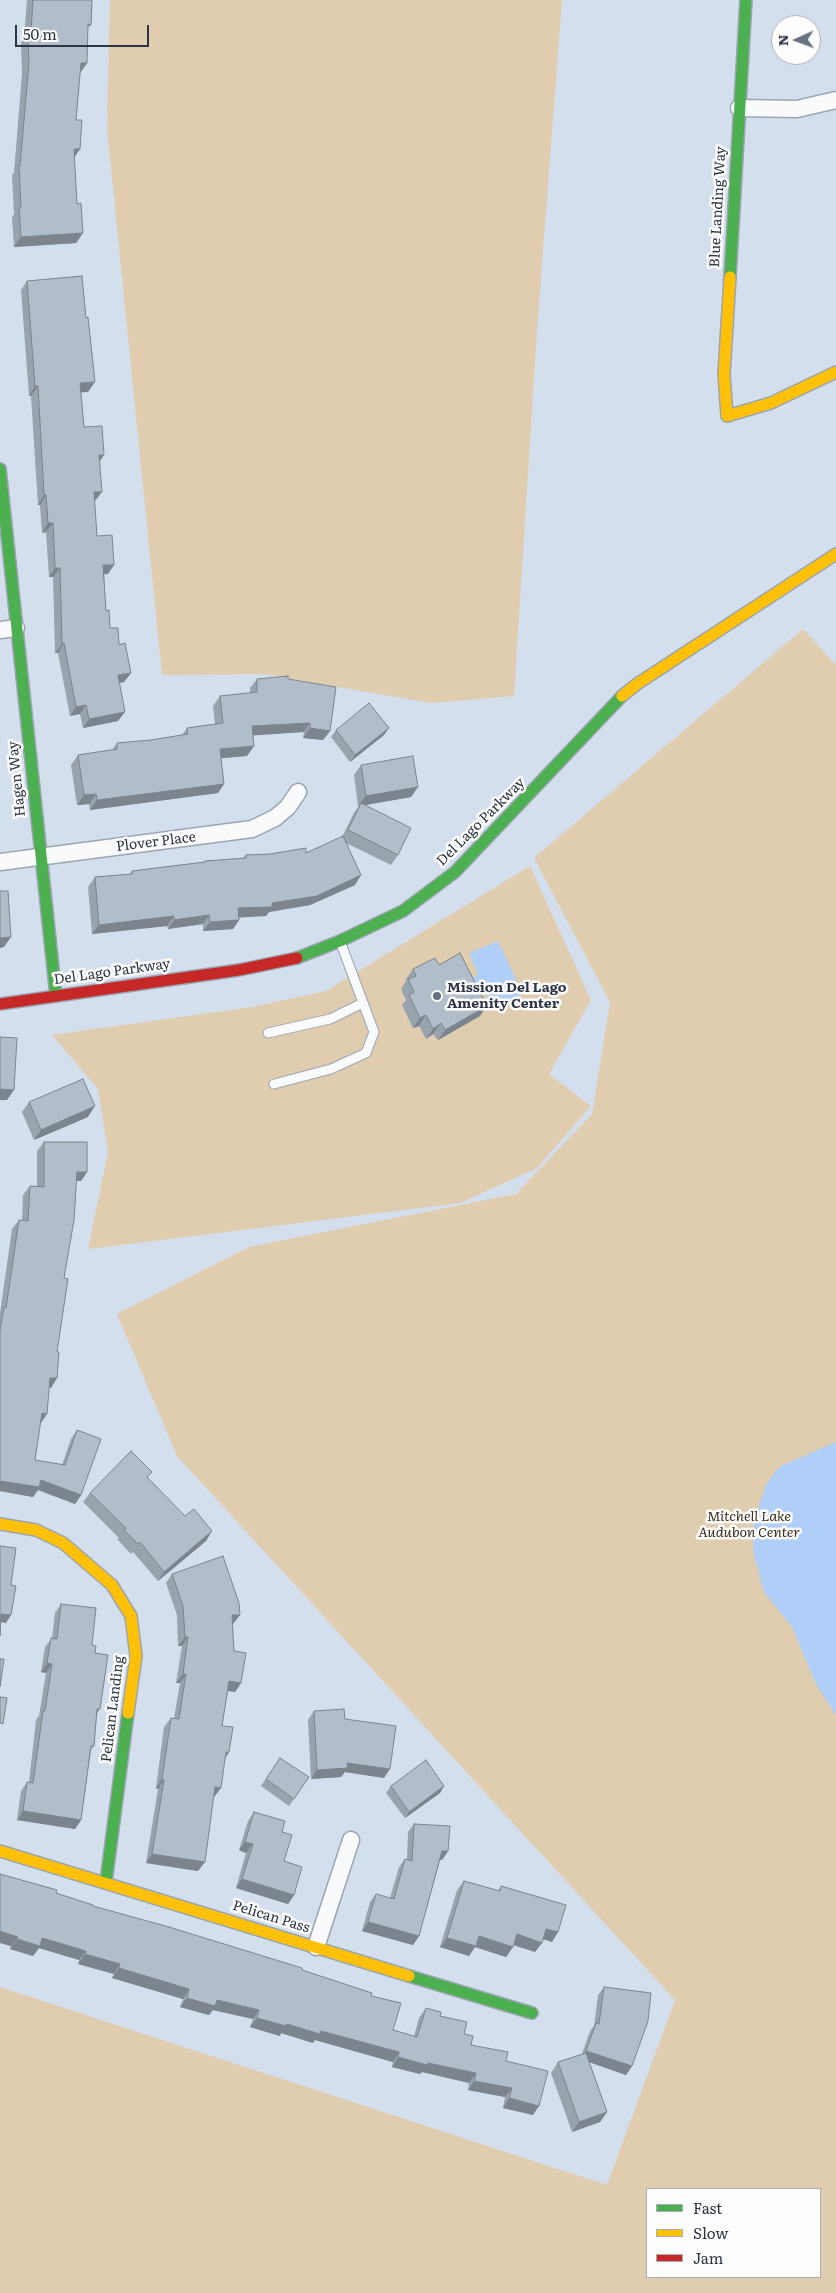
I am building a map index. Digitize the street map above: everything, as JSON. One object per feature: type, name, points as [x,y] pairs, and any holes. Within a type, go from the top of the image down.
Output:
[{"type":"street","name":"Blue Landing Way","points":[[746,0],[724,374],[727,416],[771,404],[834,379]]},
{"type":"street","points":[[739,108],[796,109],[836,100]]},
{"type":"street","name":"Hagen Way","points":[[0,469],[8,629],[41,857],[56,996]]},
{"type":"street","name":"Del Lago Parkway","points":[[0,1004],[239,970],[292,960],[340,941],[403,911],[455,872],[620,698],[636,684],[836,554]]},
{"type":"street","name":"Plover Place","points":[[0,862],[252,829],[275,818],[288,806],[298,792]]},
{"type":"street","name":"Pelican Landing","points":[[0,1524],[36,1530],[63,1543],[112,1585],[131,1616],[136,1656],[106,1882]]},
{"type":"street","points":[[316,1947],[351,1840]]},
{"type":"street","name":"Pelican Pass","points":[[0,1851],[532,2013]]},
{"type":"lane","points":[[274,1084],[331,1069],[366,1053],[374,1032],[340,941]]},
{"type":"lane","points":[[268,1033],[330,1019],[363,1004]]},
{"type":"green space","points":[[110,0],[562,0],[537,331],[514,696],[431,703],[263,674],[162,675],[107,128]]},
{"type":"green space","name":"Mitchell Lake Audubon Center","points":[[803,629],[836,665],[836,2293],[0,2293],[0,1987],[607,2185],[675,2000],[177,1456],[117,1314],[249,1247],[516,1194],[592,1114],[610,1002],[534,858]]},
{"type":"green space","points":[[530,866],[591,1000],[549,1074],[591,1106],[537,1168],[460,1203],[88,1249],[108,1152],[98,1089],[52,1035],[252,1007],[326,991]]},
{"type":"water","points":[[498,941],[523,994],[492,1009],[483,988],[477,988],[473,984],[473,978],[478,974],[469,953]]},
{"type":"water","points":[[836,1442],[836,1715],[816,1684],[792,1627],[764,1592],[753,1551],[754,1520],[767,1483],[779,1467]]},
{"type":"building","points":[[33,0],[92,0],[91,25],[88,24],[87,63],[81,63],[76,120],[82,120],[80,149],[74,149],[77,204],[81,203],[83,233],[21,237],[19,166],[29,63],[28,33],[31,33]]},
{"type":"building","points":[[82,276],[95,382],[80,383],[84,427],[102,426],[104,455],[99,455],[102,492],[94,492],[97,536],[112,535],[114,565],[103,565],[106,611],[109,610],[110,628],[118,628],[119,645],[125,643],[131,673],[118,675],[125,712],[89,719],[86,705],[76,707],[64,643],[62,644],[60,568],[55,568],[53,523],[48,523],[46,495],[44,495],[38,386],[35,386],[27,281]]},
{"type":"building","points":[[288,676],[288,679],[336,687],[330,731],[310,728],[310,723],[252,726],[254,746],[220,749],[224,784],[97,800],[96,794],[84,795],[78,755],[117,749],[117,743],[188,734],[187,728],[223,723],[220,696],[257,692],[257,679]]},
{"type":"building","points":[[369,703],[389,728],[355,755],[336,730]]},
{"type":"building","points":[[413,756],[418,787],[366,796],[361,765]]},
{"type":"building","points":[[361,803],[411,828],[398,855],[348,830]]},
{"type":"building","points":[[343,836],[361,875],[317,896],[272,903],[272,907],[238,908],[239,920],[210,922],[209,915],[174,920],[174,916],[99,925],[95,877],[132,874],[132,871],[205,861],[246,858],[246,855],[270,854],[306,848],[306,853]]},
{"type":"building","points":[[0,891],[8,891],[11,937],[0,938]]},
{"type":"building","name":"Mission Del Lago Amenity Center","points":[[460,953],[487,1006],[445,1030],[441,1023],[433,1029],[426,1015],[420,1018],[409,995],[414,992],[408,979],[416,976],[413,969],[435,958],[439,965]]},
{"type":"building","points":[[0,1037],[17,1038],[14,1090],[0,1089]]},
{"type":"building","points":[[83,1079],[95,1106],[41,1130],[29,1102]]},
{"type":"building","points":[[44,1142],[87,1142],[87,1172],[77,1172],[74,1220],[64,1278],[68,1279],[57,1352],[59,1352],[57,1378],[50,1378],[47,1414],[42,1413],[35,1460],[65,1465],[77,1430],[101,1439],[81,1495],[41,1480],[39,1487],[0,1481],[0,1330],[4,1307],[6,1308],[19,1220],[28,1221],[30,1186],[44,1187]]},
{"type":"building","points":[[131,1451],[152,1472],[147,1477],[185,1516],[194,1509],[212,1531],[164,1572],[140,1542],[138,1544],[124,1530],[126,1528],[90,1493]]},
{"type":"building","points":[[0,1546],[16,1548],[11,1585],[16,1586],[11,1615],[1,1614],[0,1636]]},
{"type":"building","points":[[223,1556],[239,1603],[240,1615],[232,1615],[234,1651],[246,1653],[241,1683],[229,1681],[222,1726],[233,1727],[229,1752],[226,1752],[221,1788],[215,1787],[205,1862],[152,1854],[164,1780],[162,1779],[171,1718],[179,1719],[186,1674],[183,1674],[188,1637],[185,1637],[183,1606],[172,1574]]},
{"type":"building","points":[[61,1604],[96,1608],[92,1645],[96,1646],[95,1653],[108,1655],[100,1709],[97,1709],[94,1746],[91,1746],[81,1820],[23,1811],[27,1782],[33,1783],[52,1664],[47,1663],[51,1638],[57,1639]]},
{"type":"building","points":[[0,1659],[4,1659],[0,1687]]},
{"type":"building","points":[[0,1697],[7,1698],[3,1724],[0,1723]]},
{"type":"building","points":[[344,1709],[345,1719],[396,1726],[390,1769],[347,1763],[348,1768],[317,1770],[314,1711]]},
{"type":"building","points":[[280,1758],[309,1777],[294,1799],[266,1779]]},
{"type":"building","points":[[426,1760],[444,1786],[409,1812],[391,1786]]},
{"type":"building","points":[[254,1812],[285,1821],[282,1832],[292,1835],[284,1861],[302,1867],[294,1895],[242,1879],[253,1844],[245,1842]]},
{"type":"building","points":[[414,1824],[450,1826],[448,1851],[442,1851],[419,1936],[368,1922],[376,1894],[394,1899],[405,1859],[412,1861]]},
{"type":"building","points":[[0,1874],[57,1890],[56,1893],[93,1906],[302,1968],[302,1970],[372,1993],[371,1996],[401,2003],[393,2030],[417,2037],[426,2008],[441,2012],[440,2016],[467,2022],[464,2034],[473,2036],[471,2045],[508,2052],[506,2061],[548,2071],[539,2106],[509,2098],[512,2088],[474,2081],[476,2073],[428,2063],[427,2065],[398,2057],[399,2052],[321,2031],[320,2034],[287,2024],[286,2026],[257,2018],[259,2010],[217,2000],[215,2006],[187,1998],[189,1989],[119,1968],[120,1964],[85,1954],[86,1951],[42,1938],[40,1946],[17,1939],[18,1937],[0,1931]]},
{"type":"building","points":[[464,1881],[500,1891],[501,1886],[566,1905],[558,1932],[546,1929],[542,1943],[517,1934],[513,1947],[479,1936],[476,1946],[447,1938]]},
{"type":"building","points":[[604,1987],[651,1993],[648,2021],[632,2066],[586,2051],[596,2023],[599,2024]]},
{"type":"building","points":[[586,2053],[607,2112],[579,2122],[558,2062]]},
{"type":"traffic: fast","points":[[730,277],[746,0]]},
{"type":"traffic: fast","points":[[0,469],[56,996]]},
{"type":"traffic: fast","points":[[297,958],[340,941],[403,911],[455,872],[622,696]]},
{"type":"traffic: fast","points":[[106,1882],[128,1713]]},
{"type":"traffic: fast","points":[[409,1976],[532,2013]]},
{"type":"traffic: slow","points":[[730,277],[724,374],[727,416],[771,403],[836,372]]},
{"type":"traffic: slow","points":[[622,696],[637,684],[836,554]]},
{"type":"traffic: slow","points":[[0,1524],[36,1530],[63,1543],[112,1585],[131,1616],[136,1656],[128,1713]]},
{"type":"traffic: slow","points":[[0,1851],[409,1976]]},
{"type":"traffic: jam","points":[[0,1004],[239,970],[297,958]]},
{"type":"place","name":"Mission Del Lago Amenity Center","points":[[437,996]]}]
